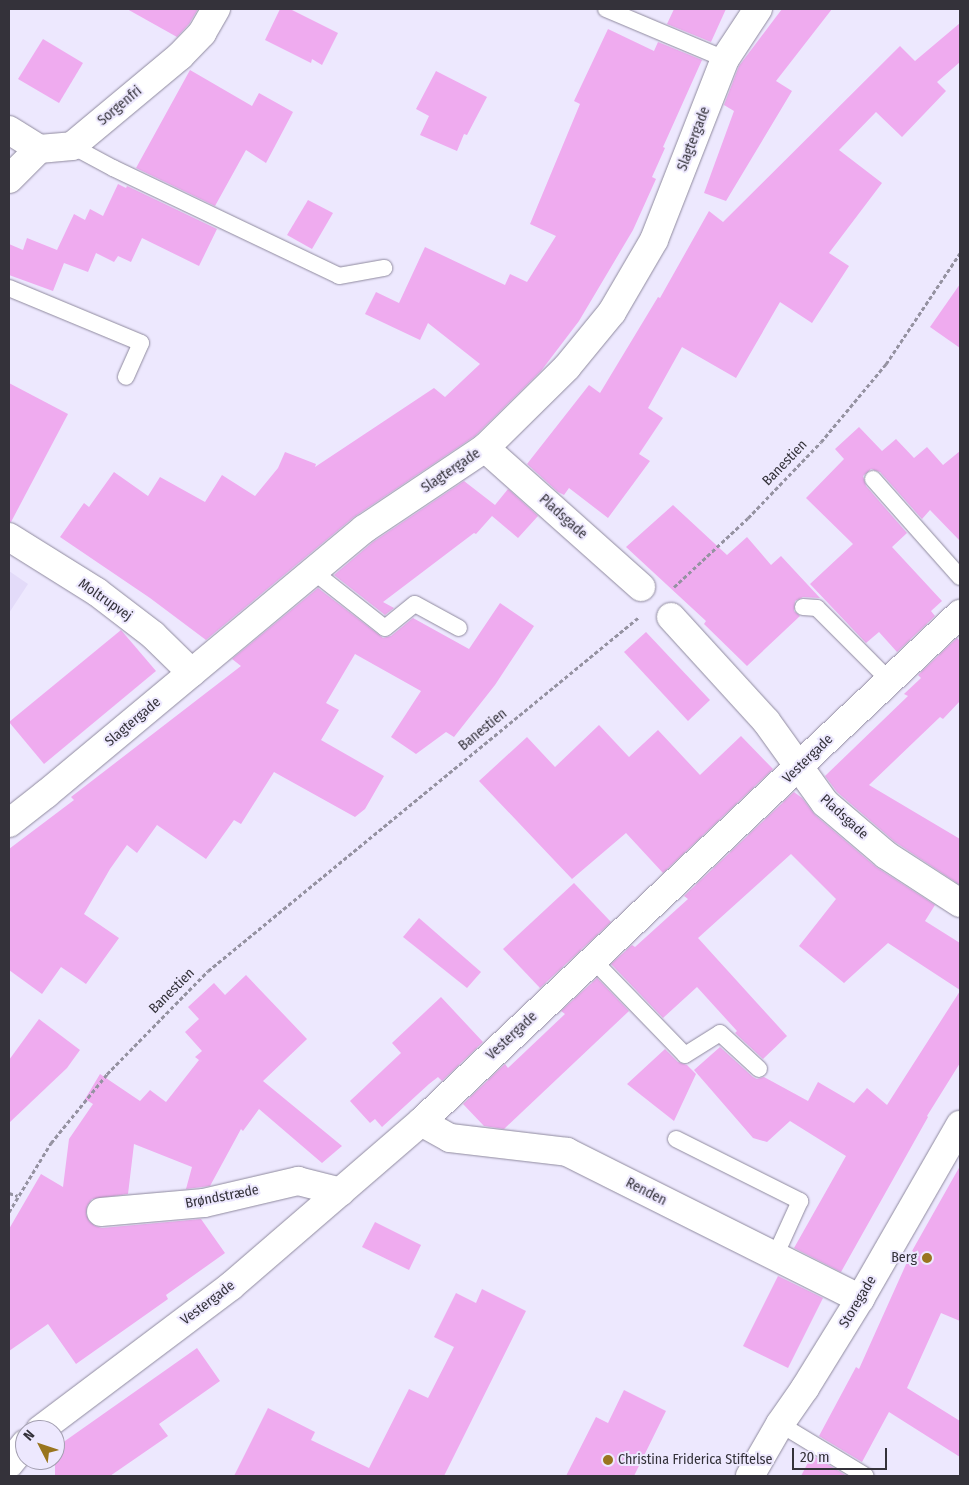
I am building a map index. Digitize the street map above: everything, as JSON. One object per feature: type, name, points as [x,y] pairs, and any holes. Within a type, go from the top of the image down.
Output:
[{"type":"street","name":"Sorgenfri","points":[[72,146],[180,56],[202,33],[216,9]]},
{"type":"street","name":"Slagtergade","points":[[9,823],[364,529],[485,448],[567,368],[612,312],[654,240],[725,60],[758,9]]},
{"type":"street","points":[[9,130],[39,149],[72,146]]},
{"type":"street","points":[[9,179],[39,149]]},
{"type":"street","name":"Pladsgade","points":[[485,448],[641,587]]},
{"type":"street","name":"Moltrupvej","points":[[9,537],[97,592],[153,635],[192,673]]},
{"type":"street","name":"Vestergade","points":[[53,1420],[230,1286],[421,1122],[799,768],[960,614]]},
{"type":"street","name":"Pladsgade","points":[[671,617],[766,722],[825,804],[886,855],[960,903]]},
{"type":"street","name":"Renden","points":[[421,1122],[450,1138],[567,1152],[860,1299]]},
{"type":"street","name":"Storegade","points":[[750,1476],[780,1424],[805,1388],[957,1139]]},
{"type":"street","name":"Brøndstræde","points":[[101,1212],[204,1203],[298,1181],[341,1192]]},
{"type":"lane","points":[[606,9],[725,60]]},
{"type":"lane","points":[[72,146],[121,172],[339,276],[384,268]]},
{"type":"lane","points":[[9,288],[140,343],[126,376]]},
{"type":"lane","points":[[873,480],[960,577]]},
{"type":"lane","points":[[314,572],[385,628],[415,604],[459,628]]},
{"type":"lane","points":[[802,607],[817,608],[890,681]]},
{"type":"lane","points":[[593,960],[685,1055],[720,1033],[760,1069]]},
{"type":"lane","points":[[676,1139],[800,1201],[775,1256]]},
{"type":"lane","points":[[780,1424],[866,1476]]},
{"type":"path","name":"Banestien","points":[[670,590],[748,518],[821,442],[886,364],[960,253]]},
{"type":"path","name":"Banestien","points":[[9,1212],[51,1143],[107,1074],[208,971],[641,615]]},
{"type":"path","points":[[9,1193],[18,1196]]},
{"type":"shaded area","points":[[9,571],[28,584],[9,613]]},
{"type":"building","points":[[127,9],[198,9],[189,24],[177,37]]},
{"type":"building","points":[[280,9],[290,9],[338,33],[322,65],[312,59],[311,63],[265,40]]},
{"type":"building","points":[[674,9],[726,9],[711,42],[667,24]]},
{"type":"building","points":[[782,9],[832,9],[776,81],[792,91],[726,201],[704,193],[734,111],[724,105],[739,66]]},
{"type":"building","points":[[960,23],[960,62],[937,82],[946,91],[902,137],[876,112],[839,150],[882,183],[829,253],[849,266],[812,323],[780,302],[736,378],[682,347],[648,408],[663,418],[639,454],[650,461],[608,518],[569,488],[564,495],[558,492],[527,464],[589,385],[600,393],[658,297],[660,298],[709,211],[723,222],[900,46],[915,61]]},
{"type":"building","points":[[608,29],[654,51],[658,42],[702,60],[663,147],[665,148],[652,177],[656,179],[633,230],[579,321],[541,371],[475,436],[354,517],[206,640],[150,598],[60,537],[84,503],[89,507],[114,472],[148,496],[160,477],[205,502],[222,475],[255,496],[278,468],[285,452],[316,464],[315,467],[434,388],[445,397],[480,364],[428,323],[420,340],[365,314],[376,292],[399,303],[425,247],[505,285],[510,274],[527,282],[556,236],[530,224],[580,104],[574,101]]},
{"type":"building","points":[[43,39],[83,63],[59,103],[18,79]]},
{"type":"building","points":[[190,70],[252,106],[259,93],[293,112],[266,163],[246,150],[215,206],[136,168]]},
{"type":"building","points":[[436,71],[487,97],[467,135],[464,134],[457,151],[420,135],[429,116],[416,109]]},
{"type":"building","points":[[118,184],[126,188],[127,186],[217,229],[199,266],[142,238],[131,262],[118,256],[114,262],[96,253],[88,272],[64,263],[53,291],[9,275],[9,244],[23,250],[27,238],[57,250],[74,214],[85,220],[90,209],[103,216]]},
{"type":"building","points":[[308,200],[333,213],[312,249],[287,235]]},
{"type":"building","points":[[960,284],[960,348],[930,327]]},
{"type":"building","points":[[9,383],[68,414],[11,522],[9,522]]},
{"type":"building","points":[[859,427],[882,451],[896,439],[914,458],[927,447],[943,465],[960,451],[960,541],[930,510],[922,519],[880,472],[871,469],[863,476],[866,486],[907,533],[892,547],[942,601],[931,611],[935,616],[897,652],[879,632],[866,643],[810,584],[853,544],[806,498],[844,459],[835,449]]},
{"type":"building","points":[[464,481],[495,505],[508,489],[538,516],[518,538],[492,516],[476,534],[474,533],[383,602],[394,608],[385,615],[334,575],[373,542]]},
{"type":"building","points":[[673,505],[727,555],[747,537],[771,565],[781,556],[820,598],[803,597],[795,601],[794,611],[800,616],[747,666],[704,624],[706,621],[626,547]]},
{"type":"building","points":[[318,588],[383,638],[391,636],[413,618],[469,649],[500,603],[534,626],[495,685],[454,737],[446,732],[416,754],[391,737],[421,691],[355,654],[326,703],[339,710],[321,740],[384,776],[365,809],[355,817],[274,772],[241,824],[234,820],[206,859],[157,825],[137,853],[127,845],[110,869],[84,914],[119,938],[86,984],[61,967],[42,994],[9,970],[9,849],[74,800],[71,797],[241,666],[232,659]]},
{"type":"building","points":[[121,630],[156,671],[44,764],[9,722]]},
{"type":"building","points":[[646,632],[710,700],[688,721],[624,652]]},
{"type":"building","points":[[957,638],[960,641],[960,701],[943,719],[940,717],[869,785],[960,839],[960,885],[895,842],[837,792],[825,776],[908,696],[904,694],[921,678],[918,675]]},
{"type":"building","points":[[599,725],[629,757],[658,730],[700,775],[741,736],[773,769],[663,873],[626,833],[572,879],[479,781],[527,737],[555,767]]},
{"type":"building","points":[[794,792],[802,798],[815,815],[876,867],[935,905],[925,921],[960,943],[960,990],[888,943],[844,983],[799,946],[836,899],[791,854],[698,938],[787,1036],[763,1059],[735,1033],[737,1031],[697,987],[663,1018],[611,964],[632,945],[635,947],[688,899],[684,896]]},
{"type":"building","points":[[574,883],[611,922],[540,988],[503,949]]},
{"type":"building","points":[[419,918],[481,972],[467,988],[403,937]]},
{"type":"building","points":[[246,975],[307,1039],[263,1081],[342,1146],[322,1163],[259,1109],[243,1131],[241,1129],[210,1186],[186,1189],[192,1167],[134,1144],[128,1194],[92,1199],[87,1206],[86,1214],[89,1221],[95,1226],[102,1228],[201,1219],[225,1253],[166,1295],[168,1299],[76,1364],[48,1324],[9,1351],[9,1229],[41,1174],[63,1187],[69,1139],[93,1104],[85,1099],[100,1074],[140,1101],[150,1090],[166,1102],[199,1060],[195,1057],[202,1051],[185,1032],[199,1019],[188,1007],[214,983],[225,995]]},
{"type":"building","points":[[597,978],[629,1011],[504,1129],[484,1126],[463,1104],[505,1064],[508,1068],[565,1014],[561,1011]]},
{"type":"building","points":[[960,991],[960,1063],[927,1116],[841,1272],[794,1248],[846,1156],[790,1121],[767,1142],[753,1138],[694,1070],[720,1047],[753,1077],[757,1079],[764,1077],[808,1101],[818,1082],[854,1103],[867,1088],[887,1105]]},
{"type":"building","points":[[441,997],[483,1042],[442,1081],[438,1077],[382,1127],[375,1119],[370,1123],[350,1101],[401,1053],[392,1043]]},
{"type":"building","points":[[39,1019],[80,1050],[67,1068],[9,1123],[9,1060]]},
{"type":"building","points":[[665,1049],[678,1062],[687,1065],[696,1074],[674,1121],[627,1084]]},
{"type":"building","points":[[960,1166],[960,1321],[941,1313],[907,1388],[960,1421],[960,1457],[889,1412],[862,1462],[819,1436],[856,1367],[859,1369],[912,1251]]},
{"type":"building","points":[[375,1222],[421,1245],[409,1270],[362,1247]]},
{"type":"building","points":[[778,1276],[823,1298],[788,1368],[743,1346]]},
{"type":"building","points":[[482,1289],[526,1311],[444,1476],[234,1476],[268,1408],[315,1432],[311,1440],[369,1468],[409,1389],[428,1398],[454,1347],[434,1337],[456,1293],[476,1303]]},
{"type":"building","points":[[197,1348],[220,1381],[159,1424],[168,1436],[110,1476],[55,1476],[55,1470],[65,1470],[65,1441]]},
{"type":"building","name":"Christina Friderica Stiftelse","points":[[624,1390],[666,1411],[634,1476],[566,1476],[596,1417],[608,1423]]},
{"type":"building","points":[[812,1455],[847,1476],[801,1476]]},
{"type":"place","name":"Berg","points":[[927,1258]]},
{"type":"place","name":"Christina Friderica Stiftelse","points":[[608,1460]]}]
